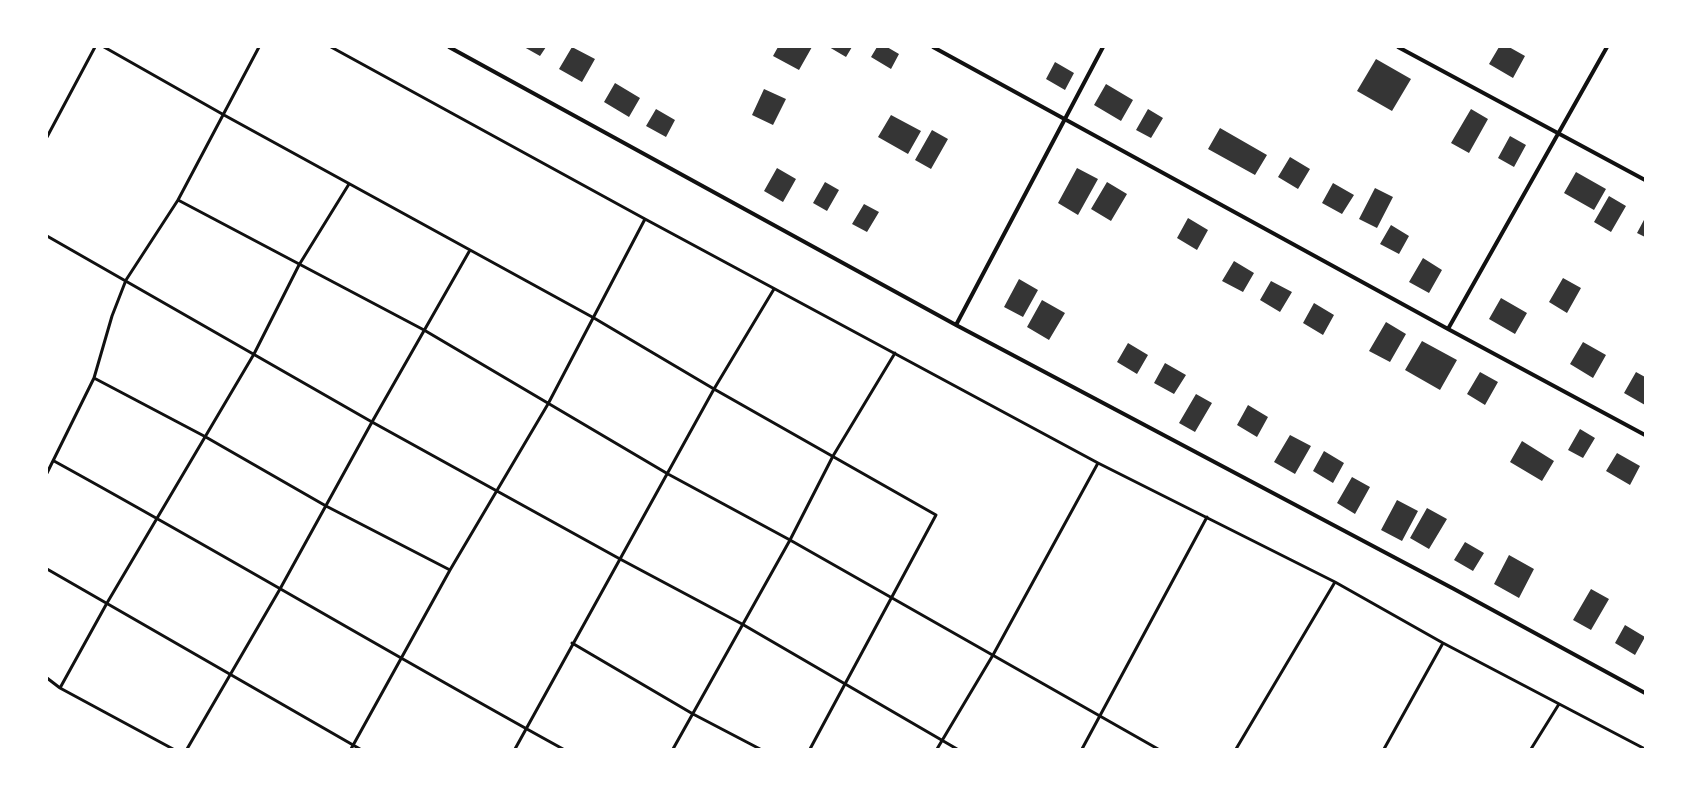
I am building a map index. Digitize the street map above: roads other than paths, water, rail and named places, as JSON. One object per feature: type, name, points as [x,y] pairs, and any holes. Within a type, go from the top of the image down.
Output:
[{"type":"street","points":[[449,47],[956,325],[1454,589],[1645,693]]},
{"type":"street","points":[[933,47],[1448,330],[1645,435]]},
{"type":"street","points":[[956,325],[1066,120],[1103,47]]},
{"type":"street","points":[[1398,47],[1645,180]]},
{"type":"street","points":[[1448,330],[1607,47]]},
{"type":"lane","points":[[47,137],[94,47]]},
{"type":"lane","points":[[104,47],[224,115],[594,318],[714,389],[936,515],[810,749]]},
{"type":"lane","points":[[47,473],[94,378],[112,316],[126,280],[178,200],[260,47]]},
{"type":"lane","points":[[331,47],[774,289],[1098,463],[1335,582],[1444,643],[1645,749]]},
{"type":"lane","points":[[60,688],[156,517],[254,354],[299,265],[349,184]]},
{"type":"lane","points":[[178,200],[424,330],[668,474],[892,597],[1158,749]]},
{"type":"lane","points":[[352,747],[450,570],[548,404],[645,219]]},
{"type":"lane","points":[[47,236],[372,422],[620,559],[742,624],[957,749]]},
{"type":"lane","points":[[187,749],[280,589],[372,422],[470,250]]},
{"type":"lane","points":[[515,749],[572,643],[668,474],[714,389],[774,289]]},
{"type":"lane","points":[[673,749],[790,540],[833,456],[895,354]]},
{"type":"lane","points":[[94,378],[204,436],[326,506],[450,570]]},
{"type":"lane","points":[[54,461],[156,517],[400,659],[563,749]]},
{"type":"lane","points":[[937,749],[993,655],[1098,463]]},
{"type":"lane","points":[[1082,749],[1207,517]]},
{"type":"lane","points":[[47,569],[230,673],[352,747],[360,749]]},
{"type":"lane","points":[[1236,749],[1335,582]]},
{"type":"lane","points":[[572,643],[693,714],[760,749]]},
{"type":"lane","points":[[1384,749],[1444,643]]},
{"type":"lane","points":[[47,678],[60,688],[173,749]]},
{"type":"lane","points":[[1532,749],[1559,704]]}]
